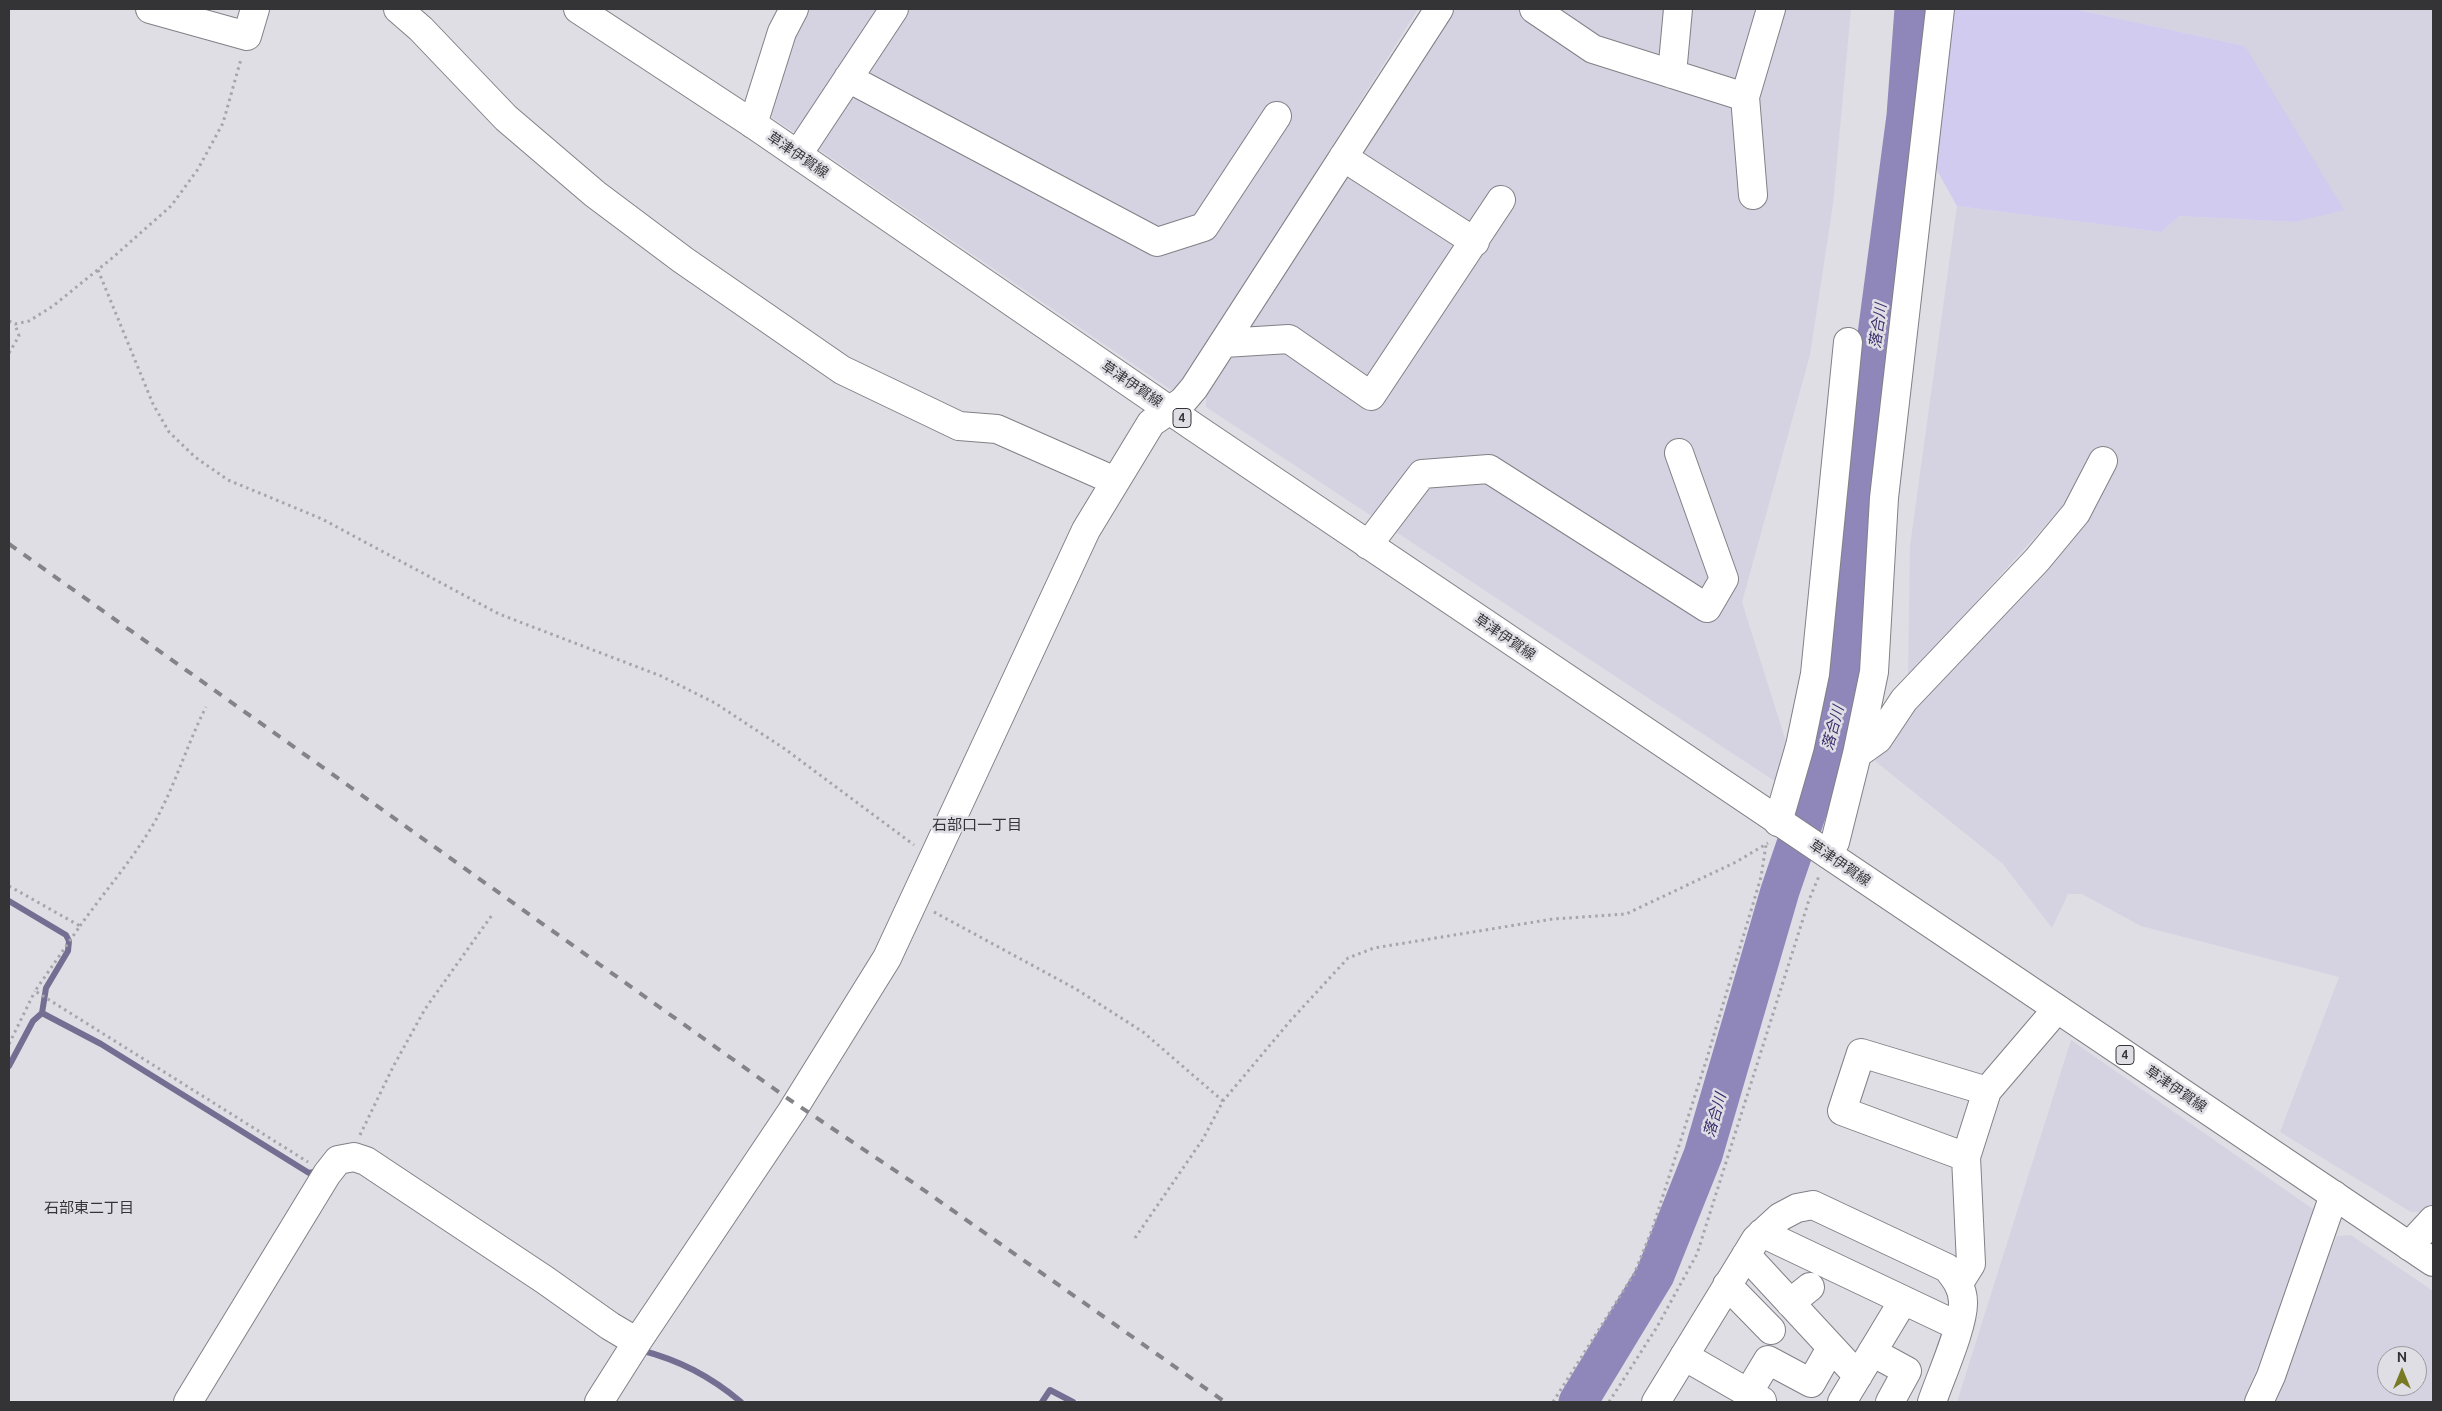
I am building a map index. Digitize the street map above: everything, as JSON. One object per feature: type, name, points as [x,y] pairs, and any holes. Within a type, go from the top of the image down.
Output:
[{"type":"street","points":[[150,9],[247,36],[255,9]]},
{"type":"street","points":[[398,9],[506,118],[595,194],[683,260],[842,370],[959,426],[997,429],[1115,481]]},
{"type":"street","name":"草津伊賀線","points":[[578,9],[798,154],[1368,544],[1777,831],[1822,851],[2433,1262]]},
{"type":"street","points":[[753,124],[782,32],[794,9]]},
{"type":"street","points":[[798,154],[894,9]]},
{"type":"street","points":[[599,1402],[803,1093],[886,958],[1078,548],[1115,481],[1151,423],[1183,401],[1194,388],[1439,9]]},
{"type":"street","points":[[1534,9],[1593,49],[1745,97]]},
{"type":"street","points":[[1672,74],[1678,9]]},
{"type":"street","points":[[1754,195],[1745,97],[1771,9]]},
{"type":"street","points":[[1822,851],[1835,842],[1857,754],[1874,672],[1884,498],[1940,9]]},
{"type":"street","points":[[848,78],[1157,242],[1204,227],[1277,116]]},
{"type":"street","points":[[1343,157],[1475,242]]},
{"type":"street","points":[[1224,343],[1288,339],[1371,396],[1475,242],[1501,200]]},
{"type":"street","points":[[1777,831],[1800,746],[1815,674],[1848,342]]},
{"type":"street","points":[[1368,544],[1422,474],[1489,469],[1707,608],[1724,579],[1679,453]]},
{"type":"street","points":[[1857,754],[1878,739],[1904,700],[2037,560],[2076,513],[2103,461]]},
{"type":"street","points":[[1959,1283],[1971,1264],[1966,1157],[1987,1091],[2057,1009]]},
{"type":"street","points":[[1966,1157],[1842,1112],[1861,1053],[1987,1091]]},
{"type":"street","points":[[188,1402],[327,1174],[338,1160],[354,1157],[366,1160],[610,1326],[637,1342]]},
{"type":"street","points":[[2259,1402],[2271,1376],[2334,1195]]},
{"type":"street","points":[[1656,1402],[1727,1285],[1762,1233],[1780,1217],[1797,1208],[1813,1205],[1947,1268],[1959,1283],[1964,1301],[1958,1326],[1932,1402]]},
{"type":"street","points":[[2409,1246],[2433,1220]]},
{"type":"street","points":[[1762,1233],[1958,1326]]},
{"type":"street","points":[[1746,1255],[1800,1295],[1831,1348],[1858,1376]]},
{"type":"street","points":[[1727,1285],[1755,1323]]},
{"type":"street","points":[[1842,1402],[1903,1301]]},
{"type":"street","points":[[1684,1356],[1753,1398],[1768,1360],[1811,1383],[1831,1348]]},
{"type":"street","points":[[1872,1352],[1907,1371],[1890,1402]]},
{"type":"path","points":[[9,321],[15,324],[29,321],[53,306],[98,270],[171,206],[198,169],[223,123],[247,36]]},
{"type":"path","points":[[98,270],[153,404],[169,432],[195,457],[228,480],[322,519],[499,614],[661,676],[715,703],[785,749],[933,860]]},
{"type":"path","points":[[9,353],[19,336],[15,324]]},
{"type":"path","points":[[9,1044],[35,991],[80,926],[149,833],[172,788],[192,735],[206,707]]},
{"type":"path","points":[[1135,1238],[1203,1138],[1223,1101],[1291,1020],[1348,958],[1374,948],[1544,920],[1626,914],[1736,862],[1777,831]]},
{"type":"path","points":[[1553,1402],[1634,1274],[1652,1230],[1761,877],[1777,831]]},
{"type":"path","points":[[1609,1402],[1657,1327],[1697,1254],[1809,900],[1822,851]]},
{"type":"path","points":[[9,886],[80,926]]},
{"type":"path","points":[[914,901],[1076,989],[1143,1032],[1223,1101]]},
{"type":"path","points":[[354,1157],[354,1146],[424,1009],[492,915]]},
{"type":"path","points":[[35,991],[327,1174]]},
{"type":"shaded area","points":[[807,9],[1418,9],[1185,381],[1174,392],[767,114],[797,26]]},
{"type":"shaded area","points":[[1451,9],[1851,9],[1833,204],[1810,355],[1742,602],[1787,745],[1776,782],[1206,407],[1206,394]]},
{"type":"shaded area","points":[[1953,9],[2074,9],[2245,46],[2344,210],[2295,222],[2179,216],[2161,232],[1957,206],[1934,165]]},
{"type":"shaded area","points":[[2074,9],[2433,9],[2433,1204],[2425,1212],[2411,1212],[2280,1132],[2339,977],[2141,926],[2082,894],[2068,894],[2052,928],[2002,863],[1875,761],[1910,708],[2103,461],[2091,454],[2063,506],[1908,677],[1910,546],[1957,206],[2161,232],[2179,216],[2295,222],[2245,46]]},
{"type":"shaded area","points":[[2071,1040],[2320,1214],[2243,1402],[1957,1402]]},
{"type":"shaded area","points":[[2351,1235],[2433,1291],[2433,1402],[2268,1402],[2337,1236]]},
{"type":"waterway","name":"落合川","points":[[1578,1402],[1655,1275],[1703,1155],[1780,891],[1840,716],[1869,395],[1906,116],[1914,9]]},
{"type":"waterway","points":[[9,901],[66,935],[69,941],[68,951],[46,988],[42,1013],[33,1021],[9,1066]]},
{"type":"waterway","points":[[42,1013],[101,1044],[309,1173],[319,1171]]},
{"type":"waterway","points":[[640,1350],[694,1370],[718,1384],[741,1402]]},
{"type":"waterway","points":[[1042,1402],[1050,1390],[1073,1402]]},
{"type":"railway","points":[[9,544],[790,1100],[918,1186],[1225,1402]]},
{"type":"district","name":"石部口一丁目","points":[[977,825]]},
{"type":"district","name":"石部東二丁目","points":[[89,1208]]}]
